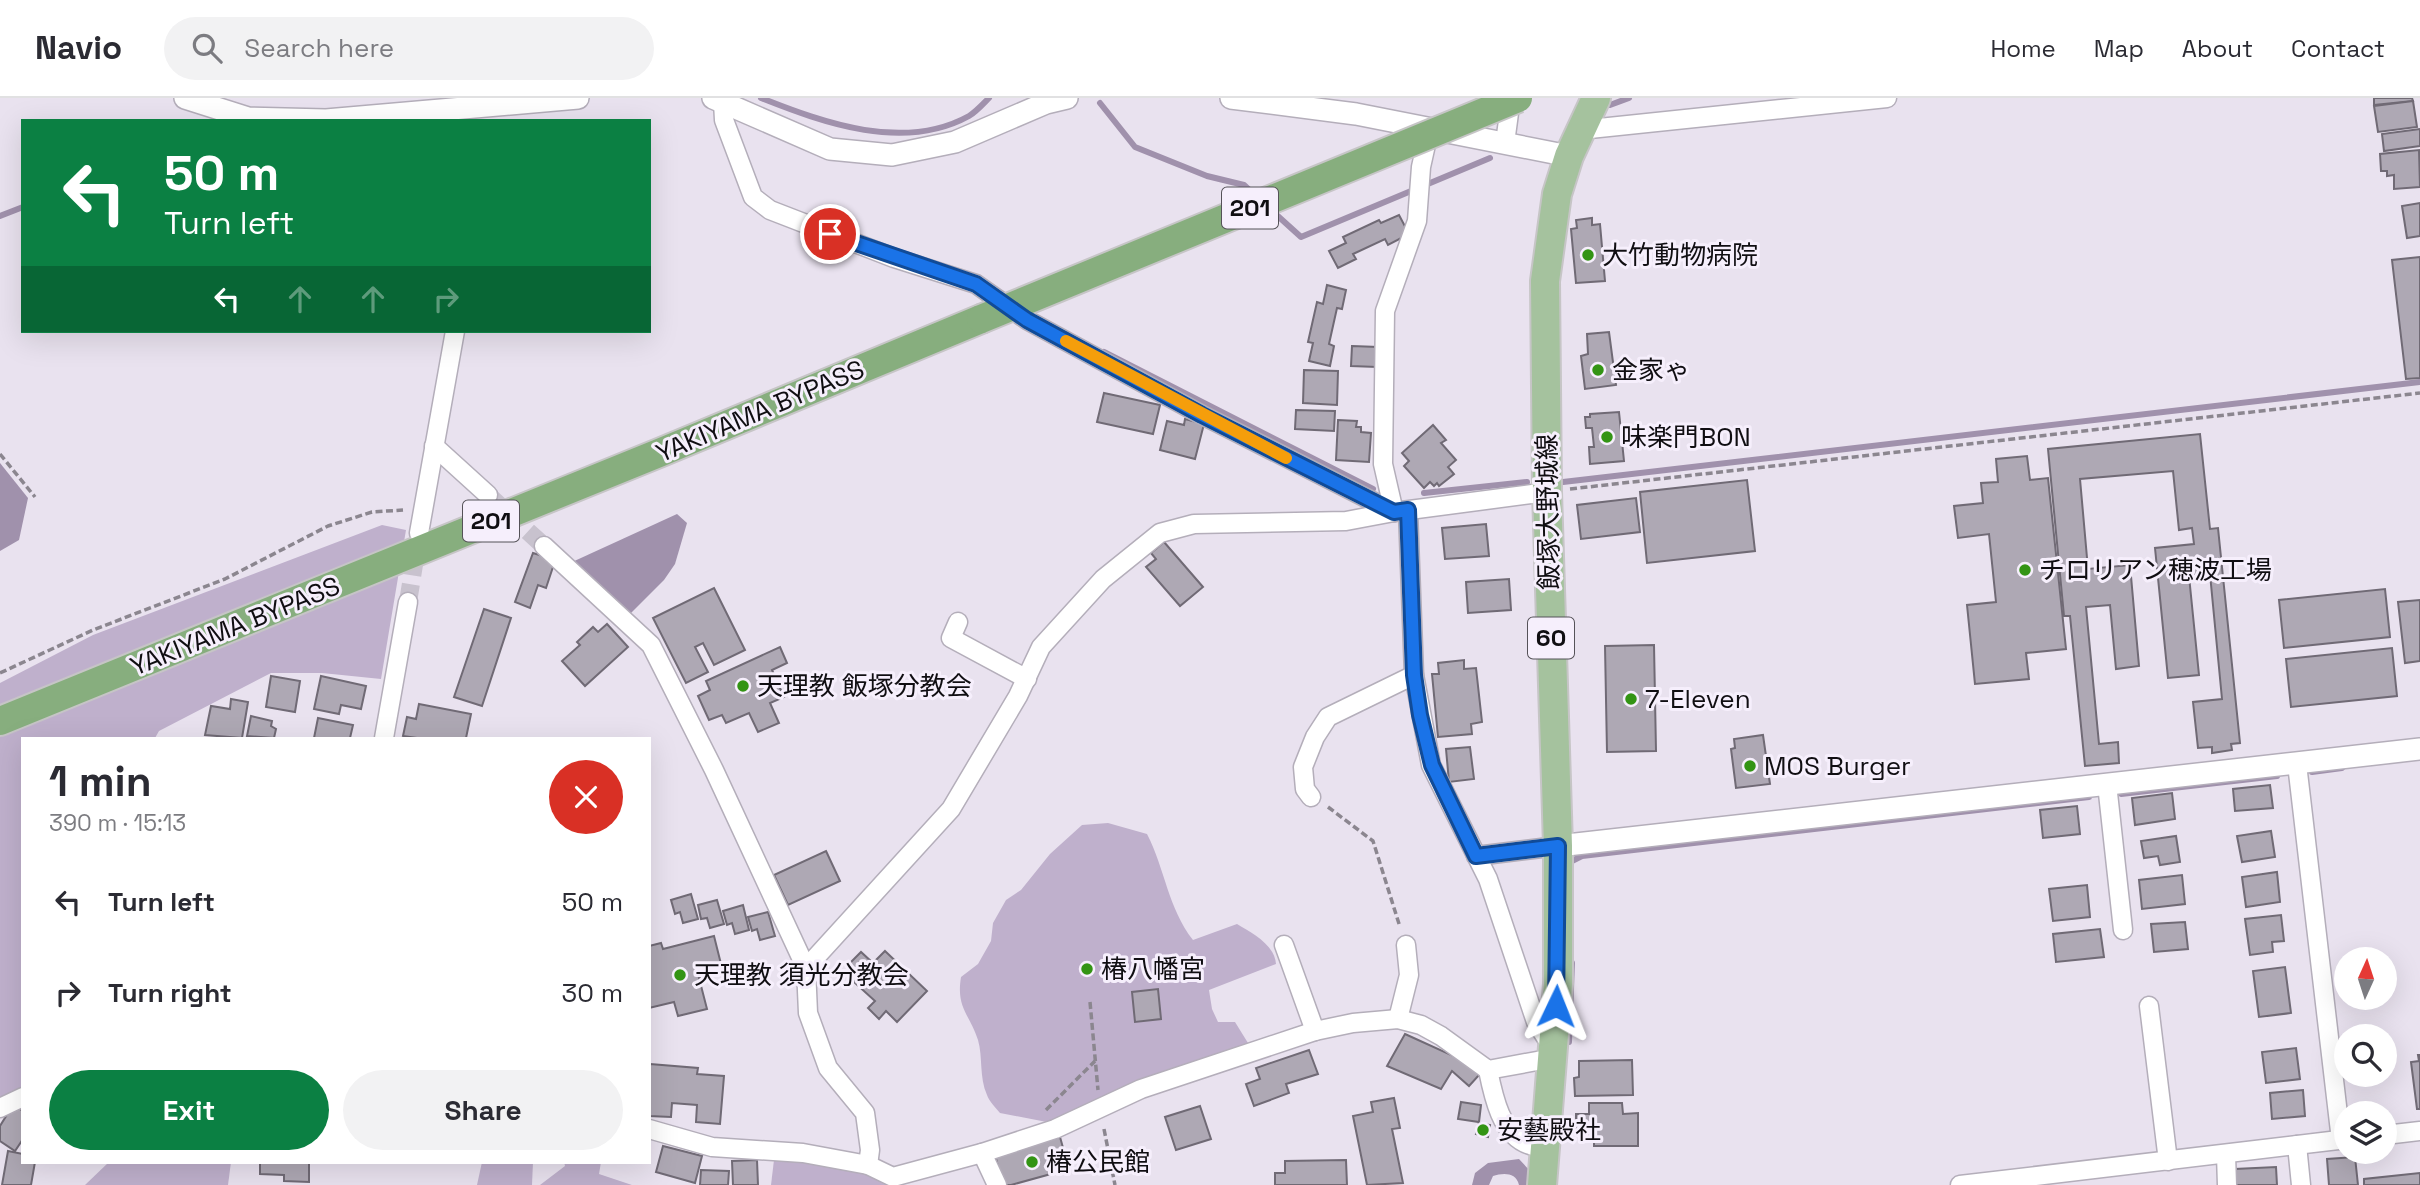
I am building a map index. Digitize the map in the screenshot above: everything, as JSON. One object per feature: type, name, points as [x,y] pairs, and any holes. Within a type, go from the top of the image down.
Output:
[{"type":"highway","name":"YAKIYAMA BYPASS","points":[[0,721],[1518,98]]},
{"type":"main road","name":"飯塚大野城線","points":[[1542,1185],[1558,985],[1558,846],[1547,492],[1545,281],[1557,194],[1569,156],[1596,98]]},
{"type":"street","points":[[185,98],[248,118],[287,119]]},
{"type":"street","points":[[339,119],[578,98]]},
{"type":"street","points":[[718,100],[830,149],[892,155],[955,142],[1046,103],[1067,98]]},
{"type":"street","points":[[1231,98],[1356,114],[1569,156]]},
{"type":"street","points":[[1505,143],[1511,98]]},
{"type":"street","points":[[1580,130],[1887,98]]},
{"type":"street","points":[[718,100],[753,197],[770,210],[894,258],[976,284],[1027,320],[1202,415],[1401,511]]},
{"type":"street","points":[[1429,128],[1417,220],[1385,312],[1383,464],[1401,511],[1414,675],[1432,765],[1488,879],[1536,1022],[1553,1054],[1488,1070]]},
{"type":"street","points":[[419,533],[455,333]]},
{"type":"street","points":[[434,446],[488,495]]},
{"type":"street","points":[[806,968],[951,809],[1027,679],[1041,648],[1103,579],[1160,534],[1194,524],[1346,521],[1547,492]]},
{"type":"street","points":[[544,546],[650,645],[713,770],[806,968],[808,1013],[828,1068],[865,1113],[870,1150],[868,1165]]},
{"type":"street","points":[[384,737],[408,601]]},
{"type":"street","points":[[958,622],[951,638],[1027,679]]},
{"type":"street","points":[[1311,797],[1305,789],[1303,767],[1315,737],[1328,716],[1414,675]]},
{"type":"street","points":[[1476,856],[2420,748]]},
{"type":"street","points":[[2297,764],[2339,1101]]},
{"type":"street","points":[[2106,784],[2123,930]]},
{"type":"street","points":[[1284,945],[1315,1031]]},
{"type":"street","points":[[1398,1019],[1409,975],[1406,945]]},
{"type":"street","points":[[2149,1006],[2168,1161]]},
{"type":"street","points":[[651,1130],[712,1147],[803,1153],[868,1165],[893,1177],[982,1153],[1055,1129],[1099,1102],[1315,1031],[1353,1023],[1398,1019],[1421,1025],[1441,1036],[1488,1070],[1496,1108],[1514,1134],[1528,1145],[1546,1147]]},
{"type":"street","points":[[0,1108],[21,1098]]},
{"type":"street","points":[[2397,1134],[2420,1131]]},
{"type":"street","points":[[1960,1185],[2334,1141]]},
{"type":"street","points":[[2297,1145],[2301,1185]]},
{"type":"street","points":[[982,1153],[997,1185]]},
{"type":"street","points":[[2226,1154],[2227,1185]]},
{"type":"path","points":[[1547,492],[2420,393]]},
{"type":"path","points":[[0,454],[35,497]]},
{"type":"path","points":[[0,673],[93,630],[225,579],[328,526],[372,512],[400,510],[422,513]]},
{"type":"path","points":[[1311,797],[1373,841],[1406,945]]},
{"type":"path","points":[[1090,1002],[1099,1102],[1115,1185]]},
{"type":"path","points":[[1041,1115],[1096,1060]]},
{"type":"shaded area","points":[[0,463],[28,498],[19,540],[0,551]]},
{"type":"shaded area","points":[[677,514],[687,523],[675,564],[664,580],[630,614],[570,563]]},
{"type":"shaded area","points":[[382,525],[406,530],[381,679],[322,673],[271,673],[159,731],[156,737],[21,737],[21,1090],[0,1100],[0,683],[93,635]]},
{"type":"shaded area","points":[[1108,823],[1147,834],[1172,902],[1193,940],[1237,924],[1262,940],[1272,951],[1276,964],[1209,990],[1212,1009],[1218,1022],[1235,1022],[1248,1043],[1241,1053],[1057,1124],[1000,1113],[989,1099],[985,1088],[978,1040],[960,996],[961,977],[978,964],[991,941],[993,923],[1006,900],[1021,890],[1050,854],[1082,825]]},
{"type":"shaded area","points":[[1519,1159],[1531,1172],[1530,1185],[1519,1185],[1515,1178],[1505,1174],[1493,1176],[1489,1185],[1472,1185],[1475,1173],[1488,1163]]},
{"type":"shaded area","points":[[774,1160],[818,1161],[866,1170],[893,1185],[771,1185]]},
{"type":"shaded area","points":[[107,1164],[231,1164],[228,1185],[85,1185]]},
{"type":"shaded area","points":[[482,1164],[533,1164],[532,1185],[477,1185]]},
{"type":"shaded area","points":[[601,1164],[599,1174],[632,1185],[540,1185],[565,1166]]},
{"type":"building","points":[[2374,98],[2412,98],[2413,101],[2374,105]]},
{"type":"building","points":[[2413,101],[2417,127],[2378,132],[2374,106]]},
{"type":"building","points":[[2420,129],[2420,146],[2384,151],[2382,134]]},
{"type":"building","points":[[2419,150],[2420,187],[2394,189],[2394,175],[2387,176],[2387,171],[2381,171],[2380,154]]},
{"type":"building","points":[[2420,203],[2420,236],[2407,238],[2402,206]]},
{"type":"building","points":[[1399,215],[1409,234],[1388,245],[1385,239],[1353,254],[1356,259],[1338,268],[1329,251],[1346,243],[1343,237],[1379,220],[1381,223]]},
{"type":"building","name":"大竹動物病院","points":[[1592,218],[1592,225],[1600,224],[1605,281],[1576,283],[1571,229],[1577,228],[1576,220]]},
{"type":"building","points":[[2420,257],[2420,378],[2406,379],[2392,260]]},
{"type":"building","points":[[1327,285],[1346,290],[1342,309],[1337,308],[1329,344],[1334,346],[1330,366],[1309,361],[1313,343],[1308,342],[1317,302],[1323,304]]},
{"type":"building","name":"金家ゃ","points":[[1609,332],[1616,385],[1585,389],[1581,356],[1588,354],[1587,334]]},
{"type":"building","points":[[1352,346],[1378,347],[1377,367],[1351,366]]},
{"type":"building","points":[[1304,370],[1338,371],[1337,405],[1303,403]]},
{"type":"building","points":[[1104,393],[1160,405],[1153,434],[1097,422]]},
{"type":"building","points":[[1296,410],[1335,411],[1334,431],[1295,429]]},
{"type":"building","name":"味楽門BON","points":[[1619,412],[1624,461],[1590,464],[1589,447],[1594,447],[1592,428],[1586,428],[1585,417],[1590,417],[1590,414]]},
{"type":"building","points":[[1185,419],[1204,424],[1195,459],[1160,450],[1167,421],[1184,425]]},
{"type":"building","points":[[1338,420],[1357,421],[1356,427],[1361,427],[1361,432],[1371,433],[1369,462],[1336,460]]},
{"type":"building","points":[[1433,425],[1446,440],[1441,443],[1456,460],[1448,467],[1454,474],[1439,486],[1430,482],[1424,488],[1404,466],[1409,461],[1402,453]]},
{"type":"building","points":[[2200,434],[2210,529],[2218,528],[2240,743],[2231,744],[2232,750],[2212,753],[2212,747],[2198,748],[2193,702],[2222,699],[2210,574],[2189,576],[2199,675],[2168,678],[2155,548],[2194,544],[2192,528],[2179,530],[2173,471],[2080,479],[2088,569],[2130,565],[2139,666],[2116,669],[2110,605],[2086,607],[2099,744],[2118,742],[2119,763],[2085,766],[2070,616],[2064,616],[2048,449]]},
{"type":"building","name":"チロリアン穂波工場","points":[[2027,456],[2030,480],[2048,478],[2066,649],[2026,653],[2029,679],[1975,684],[1967,605],[1996,602],[1989,534],[1958,538],[1954,506],[1983,503],[1981,483],[1998,482],[1996,459]]},
{"type":"building","points":[[1747,480],[1755,551],[1647,563],[1640,492]]},
{"type":"building","points":[[1636,498],[1640,532],[1581,539],[1577,505]]},
{"type":"building","points":[[1486,524],[1489,556],[1445,559],[1442,528]]},
{"type":"building","points":[[1164,542],[1203,587],[1180,606],[1146,567],[1156,559],[1151,553]]},
{"type":"building","points":[[533,553],[549,558],[548,562],[554,564],[546,588],[538,585],[530,608],[515,602]]},
{"type":"building","points":[[1509,579],[1511,610],[1468,613],[1466,582]]},
{"type":"building","points":[[714,588],[745,650],[714,665],[703,643],[695,647],[708,672],[686,683],[653,618]]},
{"type":"building","points":[[2385,589],[2390,637],[2284,648],[2279,600]]},
{"type":"building","points":[[2420,600],[2420,661],[2405,663],[2398,602]]},
{"type":"building","points":[[484,609],[511,618],[482,706],[454,697]]},
{"type":"building","points":[[607,624],[628,647],[585,686],[562,661],[580,645],[577,642],[593,627],[598,632]]},
{"type":"building","name":"7-Eleven","points":[[1654,645],[1656,751],[1607,752],[1605,646]]},
{"type":"building","name":"天理教 飯塚分教会","points":[[780,647],[787,663],[772,670],[784,697],[770,703],[779,723],[758,732],[749,713],[726,723],[722,715],[709,720],[698,696],[710,690],[706,681]]},
{"type":"building","points":[[2392,648],[2397,696],[2291,707],[2286,659]]},
{"type":"building","points":[[1464,660],[1464,669],[1476,668],[1482,722],[1471,724],[1472,734],[1438,737],[1432,674],[1439,674],[1438,663]]},
{"type":"building","points":[[271,676],[300,681],[295,712],[266,707]]},
{"type":"building","points":[[321,676],[366,686],[361,709],[341,705],[339,714],[314,709]]},
{"type":"building","points":[[231,699],[248,702],[242,737],[205,735],[211,706],[230,709]]},
{"type":"building","points":[[419,704],[471,714],[466,737],[403,736],[407,717],[416,719]]},
{"type":"building","points":[[251,716],[272,721],[271,726],[276,729],[274,737],[247,736]]},
{"type":"building","points":[[318,718],[353,725],[350,737],[314,737]]},
{"type":"building","name":"MOS Burger","points":[[1763,735],[1770,784],[1736,788],[1731,749],[1735,748],[1734,739]]},
{"type":"building","points":[[1470,747],[1474,779],[1449,782],[1446,749]]},
{"type":"building","points":[[2270,785],[2273,808],[2235,811],[2233,789]]},
{"type":"building","points":[[2172,793],[2175,819],[2135,825],[2132,798]]},
{"type":"building","points":[[2077,806],[2080,834],[2043,838],[2040,810]]},
{"type":"building","points":[[2271,831],[2275,857],[2242,862],[2237,836]]},
{"type":"building","points":[[2176,836],[2180,862],[2160,865],[2158,856],[2144,858],[2141,841]]},
{"type":"building","points":[[826,851],[840,881],[788,905],[774,875]]},
{"type":"building","points":[[2277,872],[2280,902],[2246,907],[2242,877]]},
{"type":"building","points":[[2182,875],[2185,904],[2142,909],[2139,880]]},
{"type":"building","points":[[2087,885],[2090,917],[2053,921],[2049,889]]},
{"type":"building","points":[[691,894],[698,919],[683,923],[680,912],[675,914],[671,900]]},
{"type":"building","points":[[717,900],[724,924],[710,928],[707,918],[701,919],[698,905]]},
{"type":"building","points":[[743,905],[749,930],[735,934],[732,923],[727,925],[723,911]]},
{"type":"building","points":[[768,912],[775,936],[760,940],[757,929],[752,931],[748,917]]},
{"type":"building","points":[[2281,915],[2284,941],[2272,942],[2273,952],[2250,955],[2245,919]]},
{"type":"building","points":[[2185,922],[2188,949],[2154,952],[2151,924]]},
{"type":"building","points":[[2100,929],[2104,957],[2056,962],[2053,934]]},
{"type":"building","name":"天理教 須光分教会","points":[[714,936],[723,972],[699,978],[707,1009],[678,1016],[674,1002],[651,1008],[651,946],[661,943],[663,949]]},
{"type":"building","points":[[885,951],[927,991],[897,1022],[886,1011],[879,1019],[868,1008],[875,1001],[854,982],[858,978],[847,966],[861,952],[873,963]]},
{"type":"building","points":[[2285,967],[2291,1013],[2259,1017],[2253,971]]},
{"type":"building","points":[[1158,989],[1161,1019],[1135,1022],[1132,992]]},
{"type":"building","points":[[1405,1034],[1458,1058],[1480,1074],[1469,1086],[1452,1071],[1441,1089],[1387,1066]]},
{"type":"building","points":[[2296,1048],[2300,1079],[2266,1083],[2262,1052]]},
{"type":"building","points":[[1309,1050],[1318,1074],[1286,1084],[1289,1093],[1254,1106],[1246,1084],[1260,1079],[1256,1068]]},
{"type":"building","points":[[2420,1055],[2420,1109],[2417,1109],[2411,1062],[2419,1061]]},
{"type":"building","points":[[1632,1060],[1633,1095],[1575,1096],[1574,1078],[1579,1077],[1579,1061]]},
{"type":"building","points":[[651,1064],[698,1068],[697,1074],[724,1076],[720,1124],[696,1122],[697,1105],[672,1103],[671,1117],[651,1116]]},
{"type":"building","points":[[2303,1090],[2305,1116],[2272,1119],[2270,1093]]},
{"type":"building","points":[[1394,1098],[1400,1128],[1392,1129],[1403,1183],[1367,1185],[1353,1116],[1373,1112],[1371,1102]]},
{"type":"building","points":[[1461,1102],[1481,1105],[1479,1122],[1458,1119]]},
{"type":"building","points":[[1589,1103],[1622,1103],[1623,1114],[1638,1113],[1638,1146],[1594,1146],[1594,1139],[1584,1139],[1583,1134],[1576,1134],[1576,1114],[1589,1114]]},
{"type":"building","points":[[13,1105],[21,1110],[21,1142],[15,1151],[0,1141],[0,1126]]},
{"type":"building","points":[[1200,1106],[1211,1139],[1176,1150],[1165,1117]]},
{"type":"building","name":"安藝殿社","points":[[1479,1123],[1490,1125],[1488,1137],[1476,1134]]},
{"type":"building","name":"椿公民館","points":[[1060,1137],[1069,1169],[1003,1185],[995,1155]]},
{"type":"building","points":[[663,1146],[702,1156],[695,1183],[656,1172]]},
{"type":"building","points":[[8,1151],[21,1154],[21,1164],[35,1164],[31,1185],[2,1185]]},
{"type":"building","points":[[2334,1158],[2334,1164],[2356,1164],[2358,1185],[2329,1185],[2327,1159]]},
{"type":"building","points":[[757,1160],[758,1185],[733,1185],[732,1161]]},
{"type":"building","points":[[1346,1160],[1347,1185],[1275,1185],[1275,1173],[1285,1173],[1285,1161]]},
{"type":"building","points":[[260,1164],[309,1164],[309,1182],[284,1181],[284,1175],[260,1174]]},
{"type":"building","points":[[2276,1167],[2277,1185],[2236,1185],[2235,1169]]},
{"type":"building","points":[[701,1170],[729,1171],[728,1185],[700,1185]]},
{"type":"building","points":[[2420,1173],[2420,1185],[2364,1185],[2364,1179]]},
{"type":"waterway","points":[[761,98],[837,124],[891,133],[944,127],[969,116],[989,98]]},
{"type":"waterway","points":[[1610,105],[1629,98]]},
{"type":"waterway","points":[[1100,103],[1135,147],[1207,176],[1244,185],[1257,197]]},
{"type":"waterway","points":[[1270,209],[1301,237],[1490,158]]},
{"type":"waterway","points":[[0,216],[21,208]]},
{"type":"waterway","points":[[1104,352],[1373,489]]},
{"type":"waterway","points":[[1563,482],[2420,382]]},
{"type":"waterway","points":[[1424,493],[1527,482]]},
{"type":"waterway","points":[[2312,772],[2342,768]]},
{"type":"waterway","points":[[2121,794],[2277,776]]},
{"type":"waterway","points":[[1570,868],[1570,862],[1582,856],[2089,797]]},
{"type":"waterway","points":[[1569,1042],[1572,963]]},
{"type":"tunnel","points":[[488,495],[544,546]]},
{"type":"tunnel","points":[[408,602],[417,546]]},
{"type":"slow traffic","points":[[1066,341],[1286,458]]},
{"type":"place","name":"大竹動物病院","points":[[1588,255]]},
{"type":"place","name":"金家ゃ","points":[[1598,370]]},
{"type":"place","name":"味楽門BON","points":[[1607,437]]},
{"type":"place","name":"チロリアン穂波工場","points":[[2025,570]]},
{"type":"place","name":"天理教 飯塚分教会","points":[[743,686]]},
{"type":"place","name":"7-Eleven","points":[[1631,699]]},
{"type":"place","name":"MOS Burger","points":[[1750,766]]},
{"type":"place","name":"椿八幡宮","points":[[1087,969]]},
{"type":"place","name":"天理教 須光分教会","points":[[680,975]]},
{"type":"place","name":"安藝殿社","points":[[1483,1130]]},
{"type":"place","name":"椿公民館","points":[[1032,1162]]},
{"type":"route","points":[[830,234],[976,284],[1027,320],[1202,415],[1394,512],[1408,510],[1414,675],[1432,765],[1476,856],[1558,846],[1556,1006]]}]
